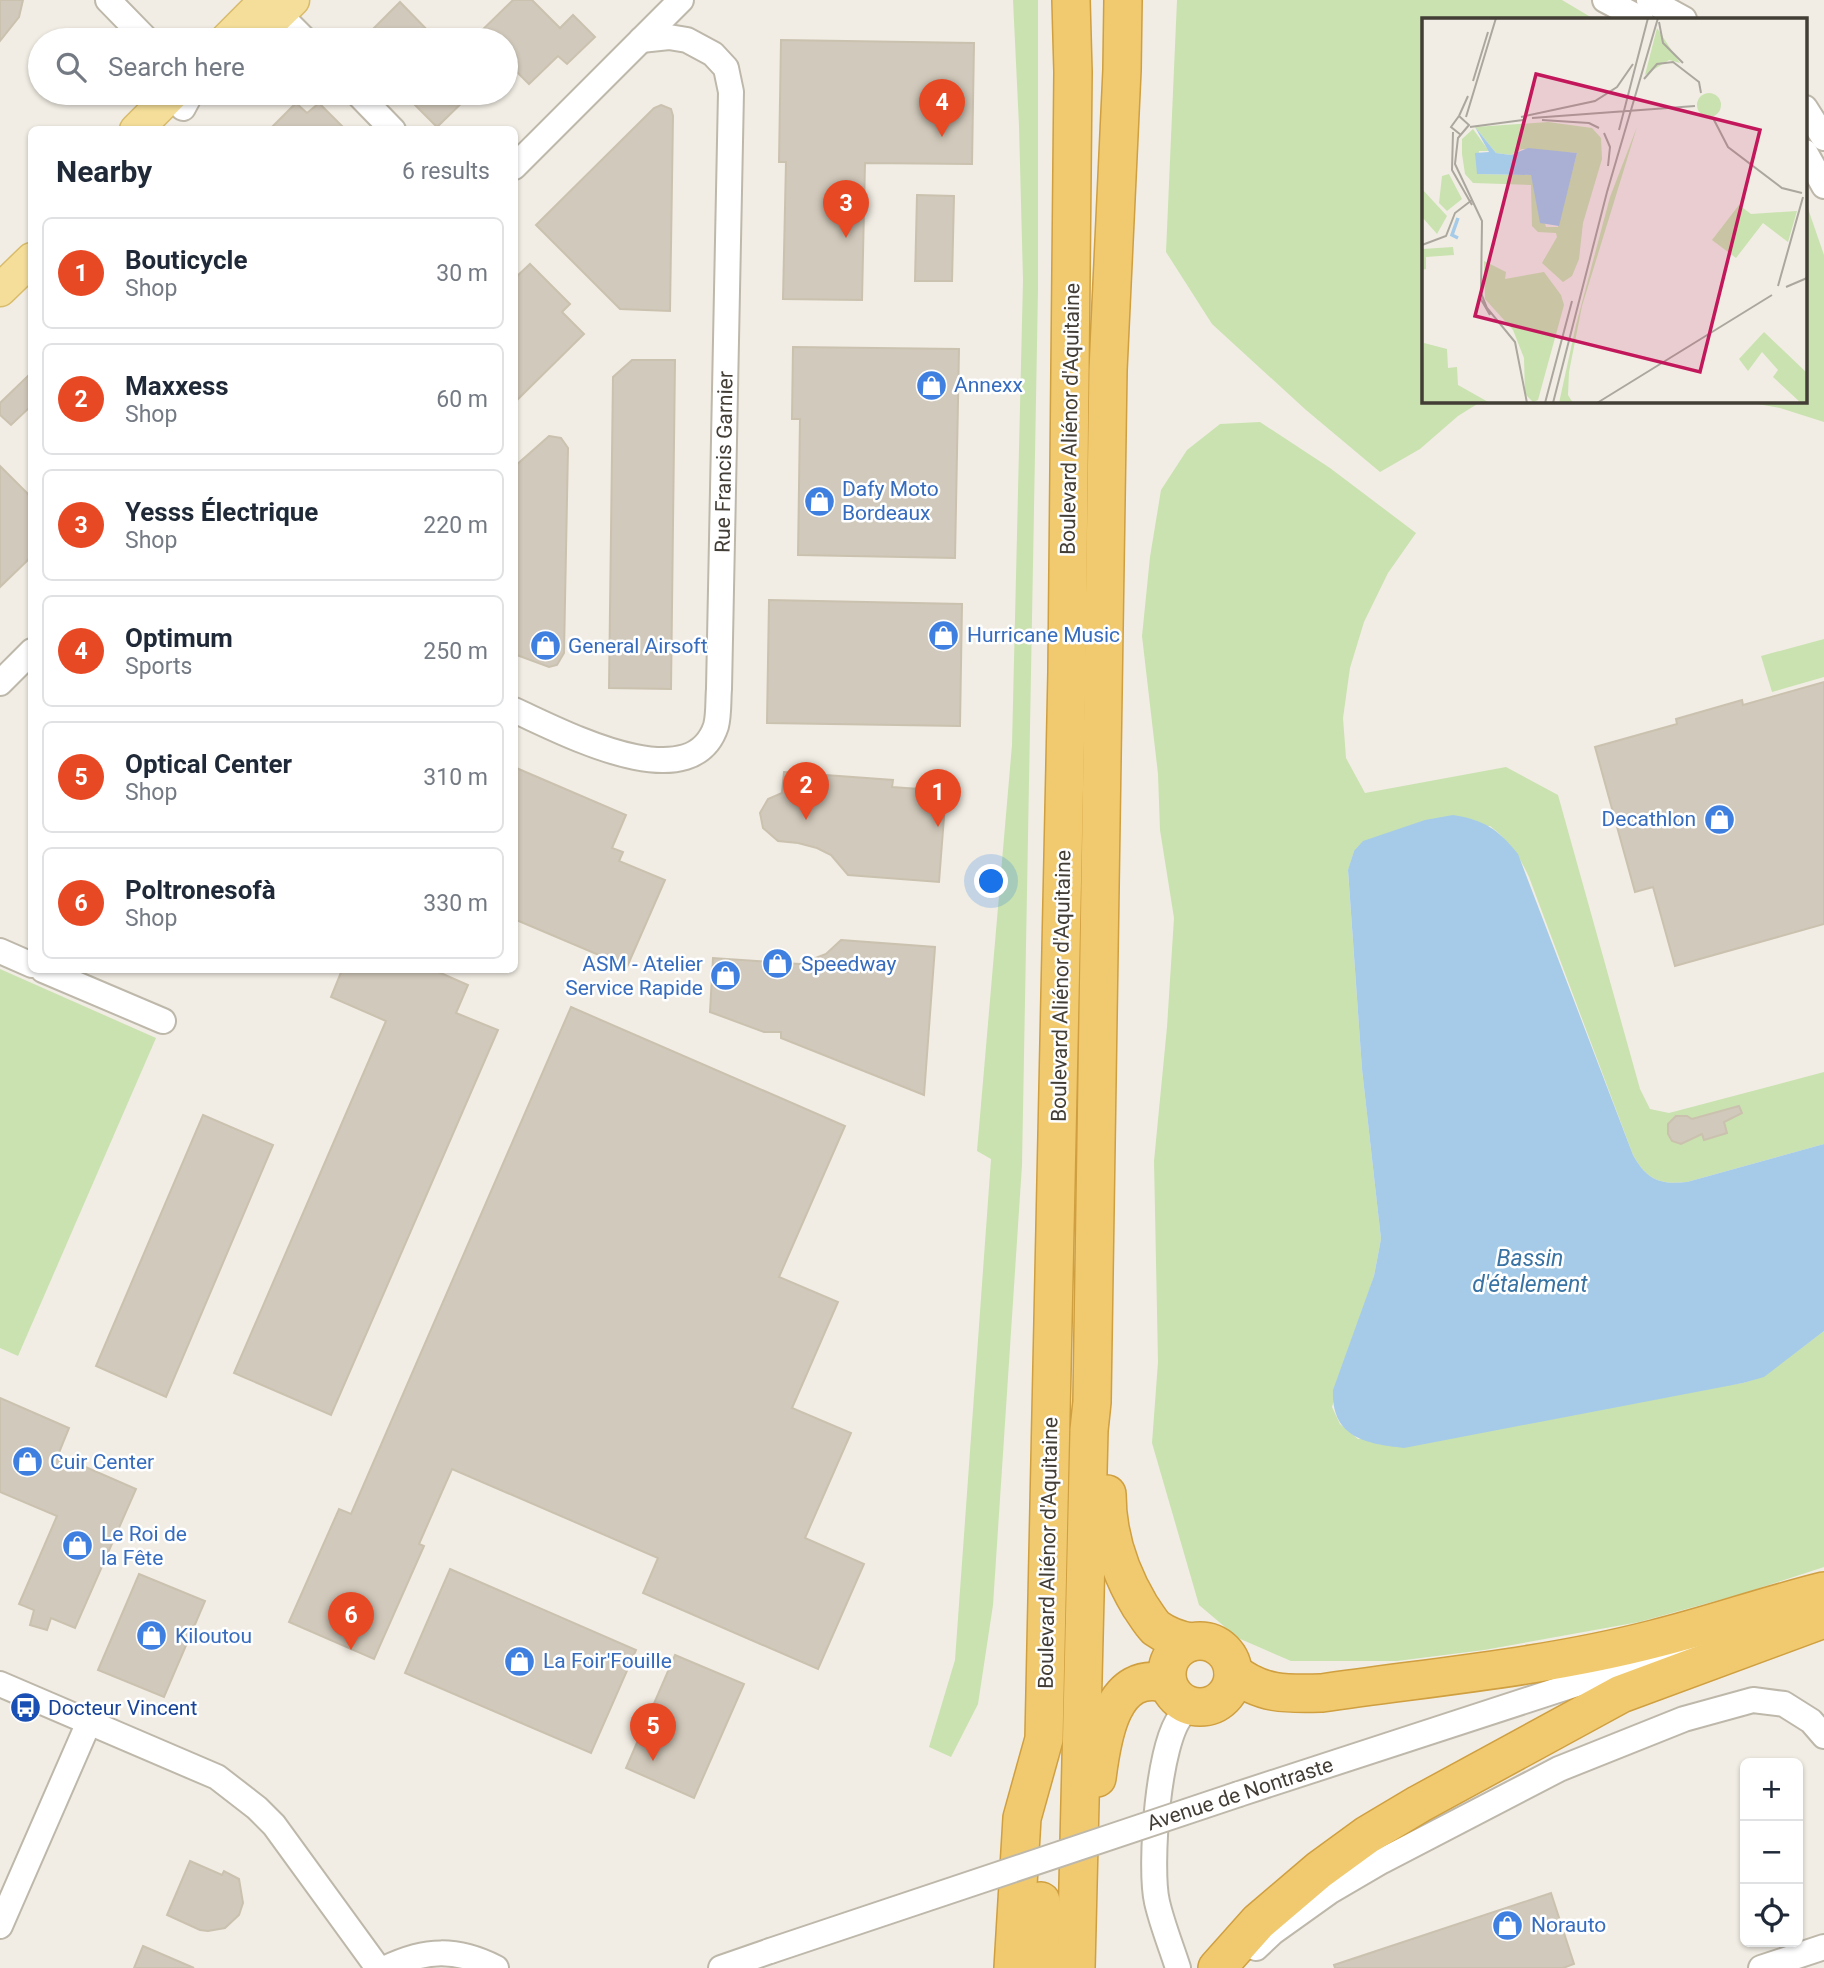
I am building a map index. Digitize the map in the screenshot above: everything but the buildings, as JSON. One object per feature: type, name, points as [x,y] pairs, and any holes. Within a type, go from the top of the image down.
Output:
[{"type":"highway","name":"Boulevard Aliénor d'Aquitaine","points":[[1076,1968],[1092,1402],[1108,384],[1123,0]]},
{"type":"highway","name":"Boulevard Aliénor d'Aquitaine","points":[[1013,1968],[1022,1818],[1044,1739],[1067,686],[1073,7]]},
{"type":"highway","points":[[1077,1900],[1084,1878],[1098,1770],[1107,1730],[1118,1699],[1138,1682],[1157,1681],[1181,1697],[1208,1706],[1219,1701],[1231,1684],[1233,1672],[1231,1663],[1219,1647],[1171,1637],[1155,1627],[1129,1587],[1114,1552],[1107,1513],[1106,1432],[1092,1402]]},
{"type":"highway","points":[[1233,1672],[1255,1688],[1286,1694],[1322,1693],[1572,1657],[1655,1639],[1824,1593]]},
{"type":"highway","points":[[1217,1968],[1258,1922],[1319,1870],[1367,1835],[1419,1804],[1621,1694],[1824,1619]]},
{"type":"highway","points":[[1181,1697],[1168,1663],[1174,1654],[1191,1642]]},
{"type":"highway","points":[[1040,1968],[1044,1739]]},
{"type":"main road","points":[[244,28],[279,5]]},
{"type":"main road","points":[[261,28],[279,5]]},
{"type":"main road","points":[[142,126],[172,105]]},
{"type":"main road","points":[[0,264],[28,237]]},
{"type":"main road","points":[[0,290],[28,263]]},
{"type":"street","points":[[108,0],[135,28]]},
{"type":"street","points":[[518,163],[681,0]]},
{"type":"street","points":[[1605,0],[1640,18]]},
{"type":"street","points":[[1649,0],[1682,18]]},
{"type":"street","points":[[279,5],[295,28]]},
{"type":"street","name":"Rue Francis Garnier","points":[[518,712],[612,751],[649,761],[674,761],[686,757],[700,748],[716,726],[731,92],[726,68],[713,54],[687,40],[669,37],[641,40]]},
{"type":"street","points":[[369,105],[389,126]]},
{"type":"street","points":[[1806,110],[1824,138]]},
{"type":"street","points":[[1806,154],[1824,186]]},
{"type":"street","points":[[0,683],[28,655]]},
{"type":"street","points":[[0,951],[28,963]]},
{"type":"street","points":[[50,973],[163,1021]]},
{"type":"street","name":"Avenue de Nontraste","points":[[721,1968],[1239,1794],[1759,1624],[1824,1593]]},
{"type":"street","name":"Avenue de Nontraste","points":[[1759,1624],[1824,1612]]},
{"type":"street","points":[[0,1684],[217,1777],[274,1825],[378,1968]]},
{"type":"street","points":[[1165,1968],[1145,1902],[1144,1854],[1147,1806],[1162,1726],[1172,1715],[1181,1697]]},
{"type":"street","points":[[1178,1968],[1156,1900],[1154,1856],[1162,1769],[1173,1730],[1183,1714],[1181,1697]]},
{"type":"street","points":[[1236,1968],[1273,1932],[1340,1886],[1559,1769],[1620,1744],[1684,1719],[1753,1700],[1784,1704],[1811,1721],[1824,1736]]},
{"type":"street","points":[[0,1926],[89,1722]]},
{"type":"street","points":[[1761,1968],[1821,1946]]},
{"type":"street","points":[[386,1968],[409,1957],[443,1952],[477,1958],[496,1968]]},
{"type":"green space","points":[[1013,0],[1038,0],[1038,290],[1022,1165],[993,1605],[978,1704],[951,1757],[929,1747],[955,1660],[991,1159],[977,1151],[1012,745],[1023,280]]},
{"type":"green space","points":[[1177,0],[1562,0],[1592,18],[1422,18],[1422,402],[1480,402],[1458,416],[1420,449],[1380,472],[1306,410],[1212,324],[1166,252]]},
{"type":"green space","points":[[1806,203],[1824,255],[1824,422],[1780,408],[1747,402],[1806,402]]},
{"type":"green space","points":[[1260,422],[1330,468],[1416,533],[1388,573],[1364,622],[1350,668],[1343,718],[1346,758],[1365,793],[1506,767],[1558,795],[1640,1089],[1650,1109],[1669,1113],[1824,1072],[1824,1144],[1687,1182],[1669,1183],[1655,1179],[1633,1155],[1529,877],[1508,843],[1490,826],[1354,851],[1348,871],[1362,1069],[1381,1239],[1374,1276],[1332,1407],[1340,1424],[1358,1439],[1743,1383],[1764,1376],[1824,1331],[1824,1567],[1741,1594],[1639,1622],[1484,1650],[1397,1661],[1291,1661],[1238,1638],[1199,1605],[1152,1443],[1158,1362],[1154,1161],[1174,918],[1160,830],[1158,774],[1142,636],[1150,557],[1161,490],[1187,450],[1220,424]]},
{"type":"green space","points":[[1824,639],[1824,677],[1772,692],[1761,656]]},
{"type":"green space","points":[[0,969],[156,1038],[18,1356],[0,1348]]},
{"type":"water","name":"Bassin d'étalement","points":[[1453,815],[1490,827],[1518,854],[1633,1155],[1649,1175],[1669,1183],[1687,1182],[1824,1144],[1824,1331],[1764,1377],[1404,1448],[1376,1444],[1353,1435],[1344,1428],[1338,1418],[1333,1390],[1374,1276],[1381,1239],[1362,1069],[1348,870],[1354,851],[1363,841],[1425,820]]},
{"type":"place","name":"Optimum","points":[[942,137]]},
{"type":"place","name":"Yesss Électrique","points":[[846,238]]},
{"type":"place","name":"Annexx","points":[[931,385]]},
{"type":"place","name":"Dafy Moto Bordeaux","points":[[819,501]]},
{"type":"place","name":"Hurricane Music","points":[[944,635]]},
{"type":"place","name":"General Airsoft","points":[[545,646]]},
{"type":"place","name":"Decathlon","points":[[1719,819]]},
{"type":"place","name":"Maxxess","points":[[806,820]]},
{"type":"place","name":"Bouticycle","points":[[938,827]]},
{"type":"place","name":"Speedway","points":[[778,964]]},
{"type":"place","name":"ASM - Atelier Service Rapide","points":[[726,976]]},
{"type":"place","name":"Cuir Center","points":[[27,1462]]},
{"type":"place","name":"Le Roi de la Fête","points":[[78,1546]]},
{"type":"place","name":"Kiloutou","points":[[152,1636]]},
{"type":"place","name":"Poltronesofà","points":[[351,1650]]},
{"type":"place","name":"La Foir'Fouille","points":[[520,1661]]},
{"type":"place","name":"Docteur Vincent","points":[[25,1708]]},
{"type":"place","name":"Optical Center","points":[[653,1761]]},
{"type":"place","name":"Norauto","points":[[1508,1925]]}]
